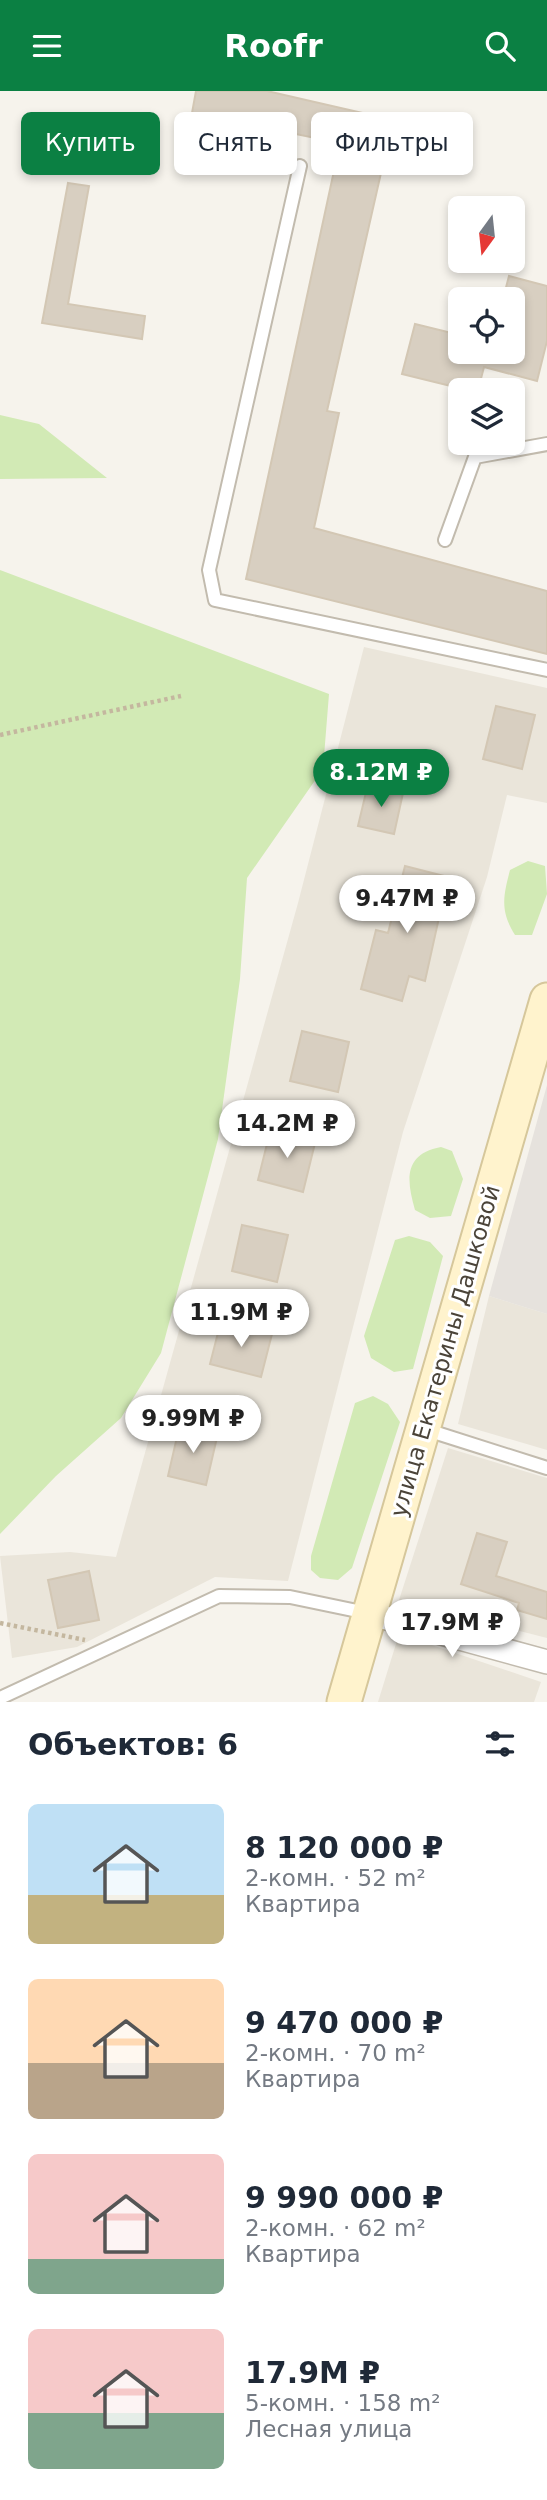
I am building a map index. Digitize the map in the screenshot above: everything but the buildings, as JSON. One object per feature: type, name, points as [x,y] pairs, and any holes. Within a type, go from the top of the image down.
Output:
[{"type":"street","name":"улица Екатерины Дашковой","points":[[344,1702],[422,1428],[531,1077],[547,1000]]},
{"type":"street","points":[[368,1613],[547,1662]]},
{"type":"lane","points":[[300,166],[209,570],[215,600],[547,670]]},
{"type":"lane","points":[[444,540],[475,457],[547,444]]},
{"type":"lane","points":[[422,1428],[547,1468]]},
{"type":"lane","points":[[0,1698],[219,1596],[290,1597],[368,1613]]},
{"type":"path","points":[[0,735],[181,696]]},
{"type":"path","points":[[0,1623],[113,1645]]},
{"type":"shaded area","points":[[364,647],[547,688],[547,803],[507,795],[487,877],[403,1132],[288,1581],[215,1577],[77,1647],[12,1658],[0,1556],[70,1552],[116,1557],[298,903]]},
{"type":"shaded area","points":[[547,1085],[547,1314],[489,1296]]},
{"type":"shaded area","points":[[489,1296],[547,1314],[547,1450],[458,1424]]},
{"type":"shaded area","points":[[448,1448],[547,1478],[547,1638],[399,1600]]},
{"type":"shaded area","points":[[399,1634],[541,1682],[534,1702],[378,1702]]},
{"type":"green space","points":[[0,415],[39,424],[107,478],[0,479]]},
{"type":"green space","points":[[0,570],[329,694],[323,769],[247,878],[240,979],[218,1139],[161,1353],[121,1418],[56,1476],[0,1534]]},
{"type":"green space","points":[[528,861],[545,866],[547,894],[532,935],[515,935],[505,911],[506,888],[510,870]]},
{"type":"green space","points":[[441,1147],[452,1151],[463,1179],[451,1216],[430,1218],[415,1210],[410,1188],[411,1169],[420,1155]]},
{"type":"green space","points":[[409,1236],[430,1242],[443,1256],[413,1369],[394,1372],[371,1358],[364,1336],[395,1240]]},
{"type":"green space","points":[[373,1396],[388,1404],[400,1422],[352,1568],[338,1580],[320,1578],[311,1570],[311,1556],[355,1403]]}]
